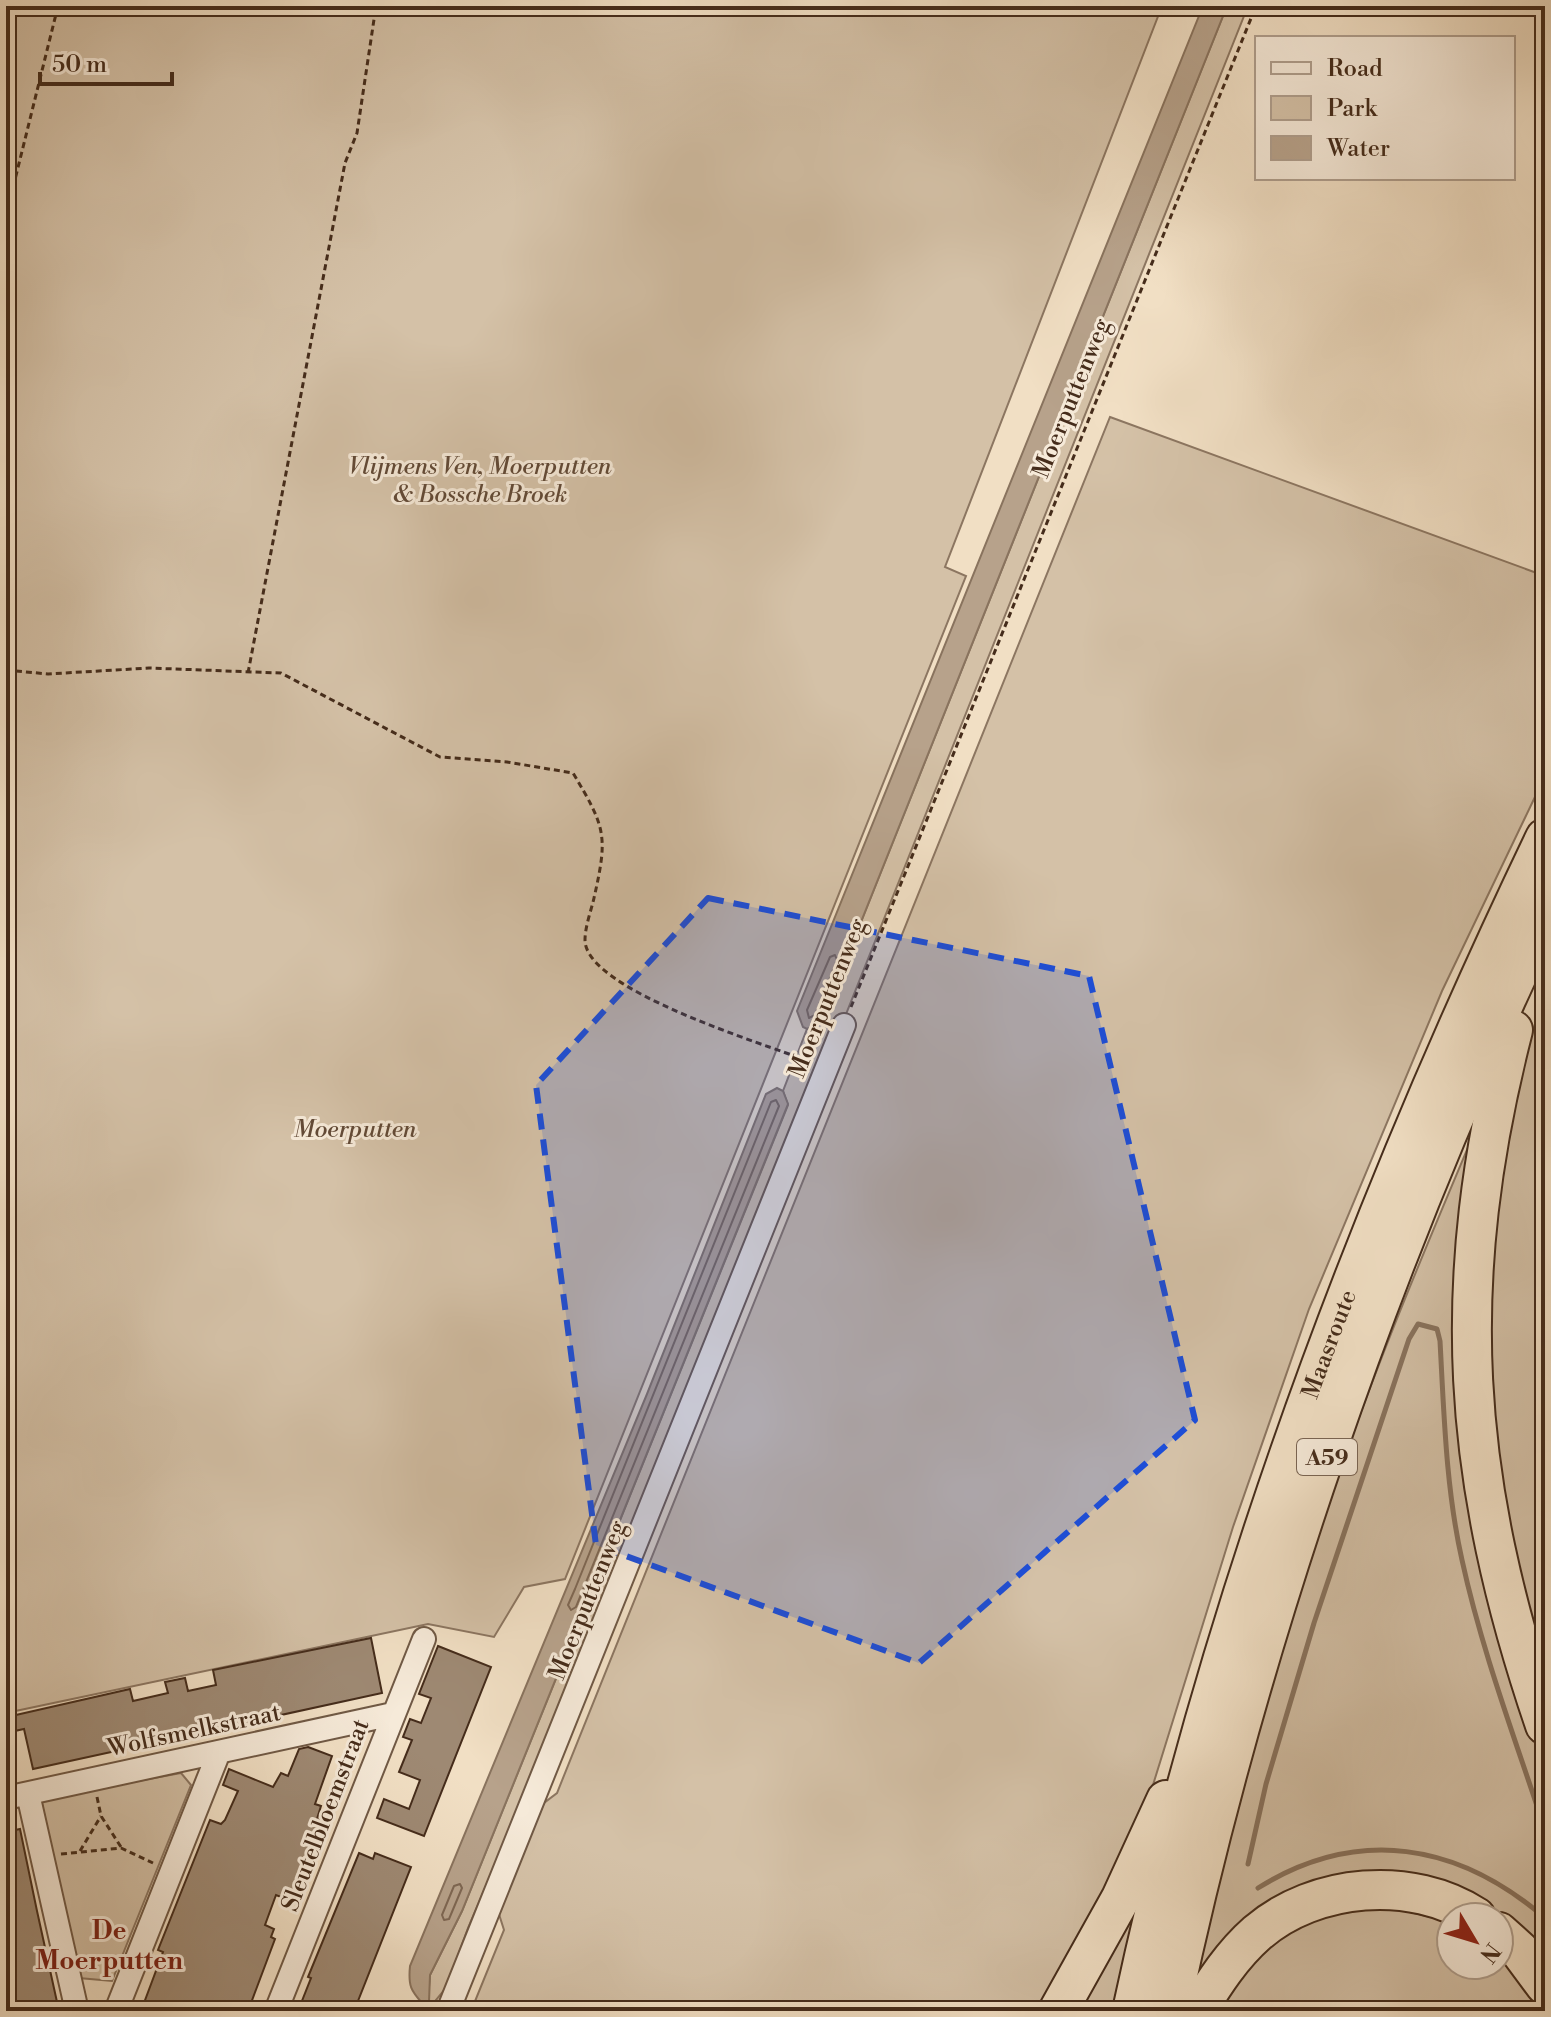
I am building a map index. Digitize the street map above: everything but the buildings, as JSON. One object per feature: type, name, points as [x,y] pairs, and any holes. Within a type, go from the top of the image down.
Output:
[{"type":"highway","name":"Maasroute","points":[[1132,2011],[1213,1691],[1285,1465],[1365,1246],[1438,1067],[1545,838]]},
{"type":"highway","name":"Maasroute","points":[[1170,2011],[1248,1706],[1320,1477],[1429,1183],[1543,919]]},
{"type":"highway","name":"A59","points":[[1543,919],[1502,1074],[1480,1186],[1471,1275],[1470,1355],[1480,1470],[1501,1581],[1545,1725]]},
{"type":"highway","name":"A59","points":[[1058,2011],[1121,1898],[1213,1691]]},
{"type":"highway","points":[[1197,2011],[1232,1959],[1258,1932],[1293,1910],[1360,1890],[1394,1891],[1440,1901]]},
{"type":"highway","points":[[1515,1946],[1545,1985]]},
{"type":"street","name":"Moerputtenweg","points":[[448,2011],[844,1025]]},
{"type":"street","name":"Sleutelbloemstraat","points":[[276,2011],[424,1639]]},
{"type":"street","name":"Wolfsmelkstraat","points":[[17,1796],[393,1714]]},
{"type":"street","points":[[116,2011],[219,1752]]},
{"type":"street","points":[[17,1796],[42,1857],[77,2011]]},
{"type":"path","points":[[6,216],[58,6]]},
{"type":"path","points":[[248,673],[345,163],[357,133],[376,6]]},
{"type":"path","name":"Moerputtenweg","points":[[844,1025],[1256,6]]},
{"type":"path","points":[[6,670],[48,674],[149,668],[281,673],[440,757],[507,762],[573,773],[599,816],[606,847],[584,942],[598,968],[626,989],[827,1069]]},
{"type":"path","points":[[94,1778],[101,1816],[121,1848]]},
{"type":"path","points":[[80,1851],[101,1816]]},
{"type":"path","points":[[42,1857],[121,1848],[171,1871]]},
{"type":"highlighted area","points":[[708,898],[1089,976],[1195,1420],[919,1663],[596,1545],[536,1085]]},
{"type":"green space","name":"Vlijmens Ven, Moerputten & Bossche Broek","points":[[6,6],[1162,6],[945,567],[966,576],[565,1579],[524,1587],[494,1637],[428,1624],[6,1713]]},
{"type":"green space","points":[[1227,6],[1248,6],[683,1423],[468,1928],[446,1988],[427,2011],[430,1975],[462,1911],[788,1105],[783,1091],[807,1029],[821,1022]]},
{"type":"green space","points":[[1110,417],[1545,576],[1545,776],[1442,991],[1309,1309],[1233,1527],[1139,1830],[1042,2011],[471,2011],[504,1930],[498,1911],[544,1803],[557,1793]]},
{"type":"green space","points":[[1545,994],[1545,1676],[1520,1594],[1483,1395],[1505,1114]]},
{"type":"green space","points":[[1483,1112],[1467,1192],[1514,1663],[1545,1752],[1545,1967],[1515,1936],[1515,1901],[1435,1901],[1435,1912],[1303,1899],[1189,2010],[1217,1890],[1281,1653],[1336,1482],[1417,1269]]},
{"type":"green space","points":[[181,1773],[191,1785],[112,1981],[79,1978],[41,1799]]},
{"type":"green space","points":[[1148,1864],[1115,2011],[1066,2011]]},
{"type":"green space","points":[[1389,1907],[1435,1918],[1435,1981],[1515,1981],[1515,1975],[1537,2011],[1217,2011],[1253,1963],[1288,1933],[1307,1923]]},
{"type":"water","points":[[1203,6],[1227,6],[821,1022],[807,1029],[803,1027],[797,1011]]},
{"type":"water","points":[[777,1088],[783,1091],[788,1104],[462,1911],[430,1975],[429,2002],[423,2004],[411,1988],[410,1966],[647,1394],[766,1094]]},
{"type":"waterway","points":[[1248,1864],[1266,1784],[1314,1623],[1409,1339],[1418,1324],[1437,1329],[1449,1479],[1462,1560],[1489,1662],[1545,1830]]},
{"type":"waterway","points":[[1258,1888],[1295,1868],[1333,1856],[1370,1850],[1406,1852],[1442,1859],[1478,1873],[1545,1918]]},
{"type":"district","name":"De Moerputten","points":[[109,1945]]},
{"type":"park label","name":"Moerputten","points":[[355,1129]]}]
